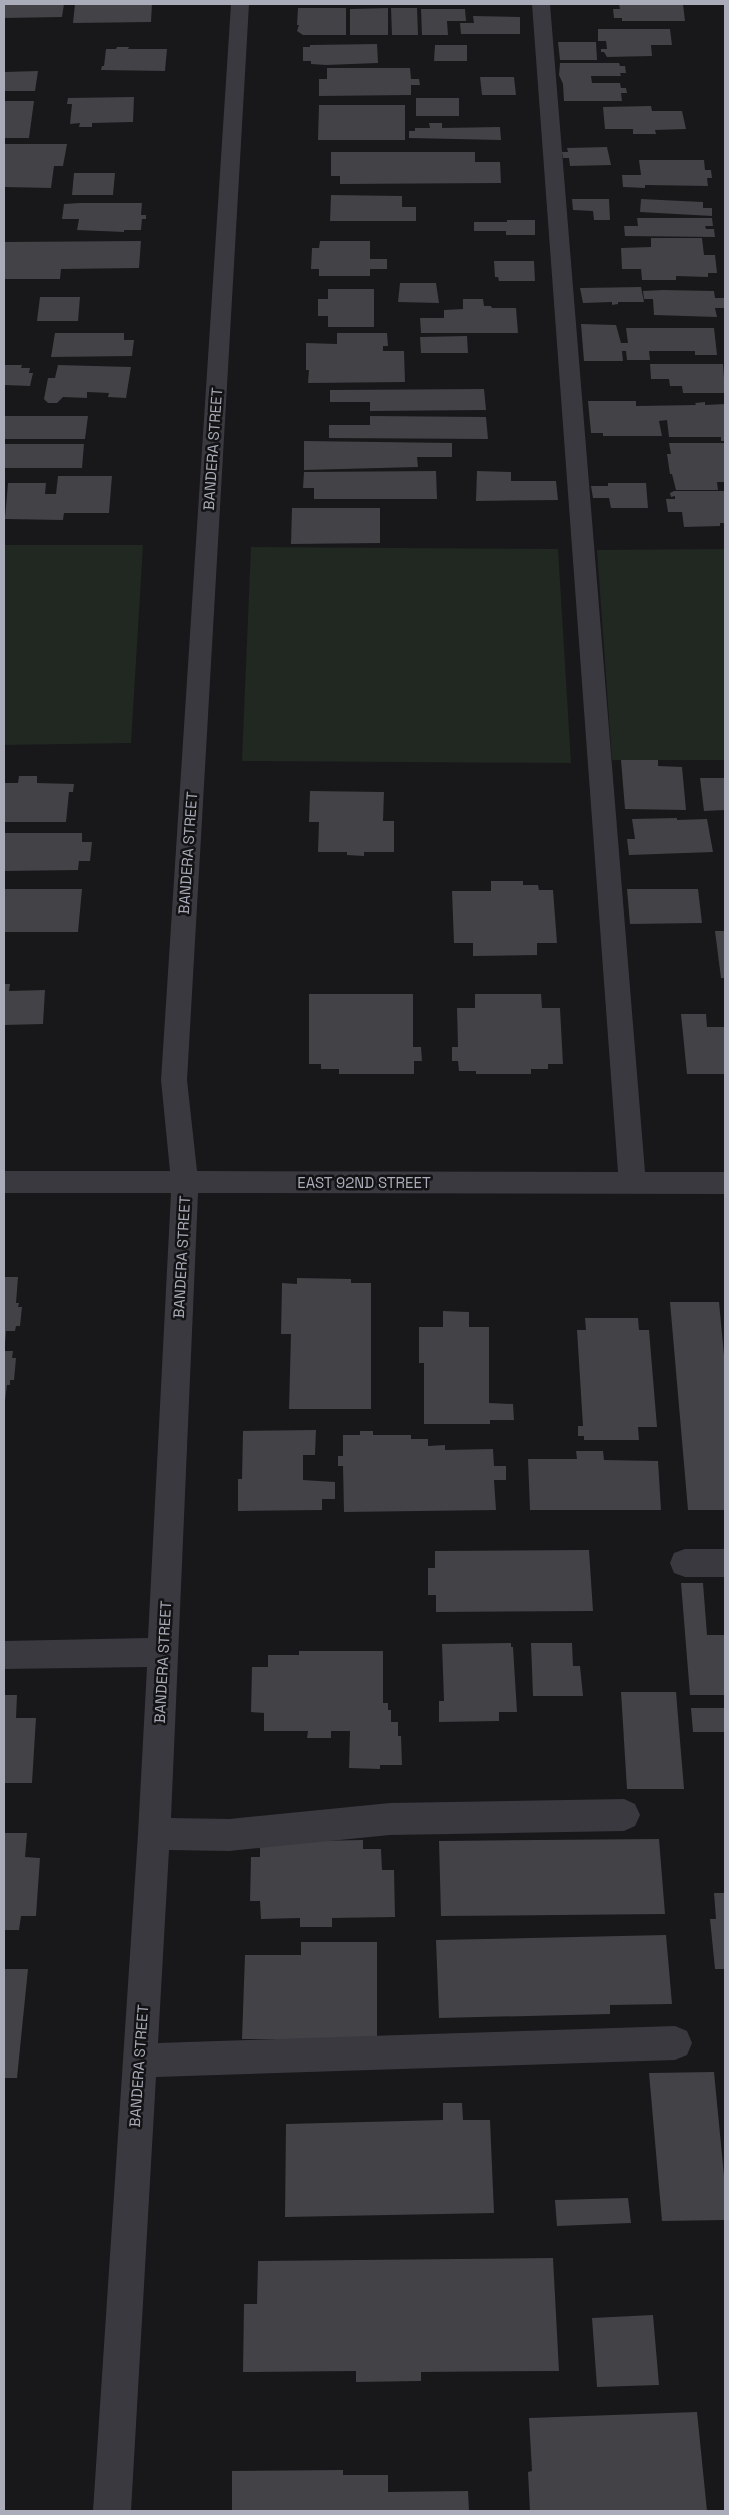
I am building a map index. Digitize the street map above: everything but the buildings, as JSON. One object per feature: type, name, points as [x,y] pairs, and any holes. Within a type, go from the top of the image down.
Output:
[{"type":"street","name":"BANDERA STREET","points":[[112,2511],[154,1834],[185,1183],[174,1080],[240,4]]},
{"type":"street","points":[[541,4],[632,1183]]},
{"type":"street","name":"EAST 92ND STREET","points":[[4,1182],[725,1183]]},
{"type":"street","points":[[685,1563],[725,1563]]},
{"type":"street","points":[[4,1655],[163,1652]]},
{"type":"street","points":[[154,1834],[229,1835],[408,1819],[624,1816]]},
{"type":"street","points":[[139,2061],[675,2043]]},
{"type":"shaded area","points":[[4,545],[143,545],[131,743],[4,745]]},
{"type":"shaded area","points":[[251,547],[558,549],[571,763],[242,761]]},
{"type":"shaded area","points":[[725,549],[725,760],[612,760],[597,550]]}]
